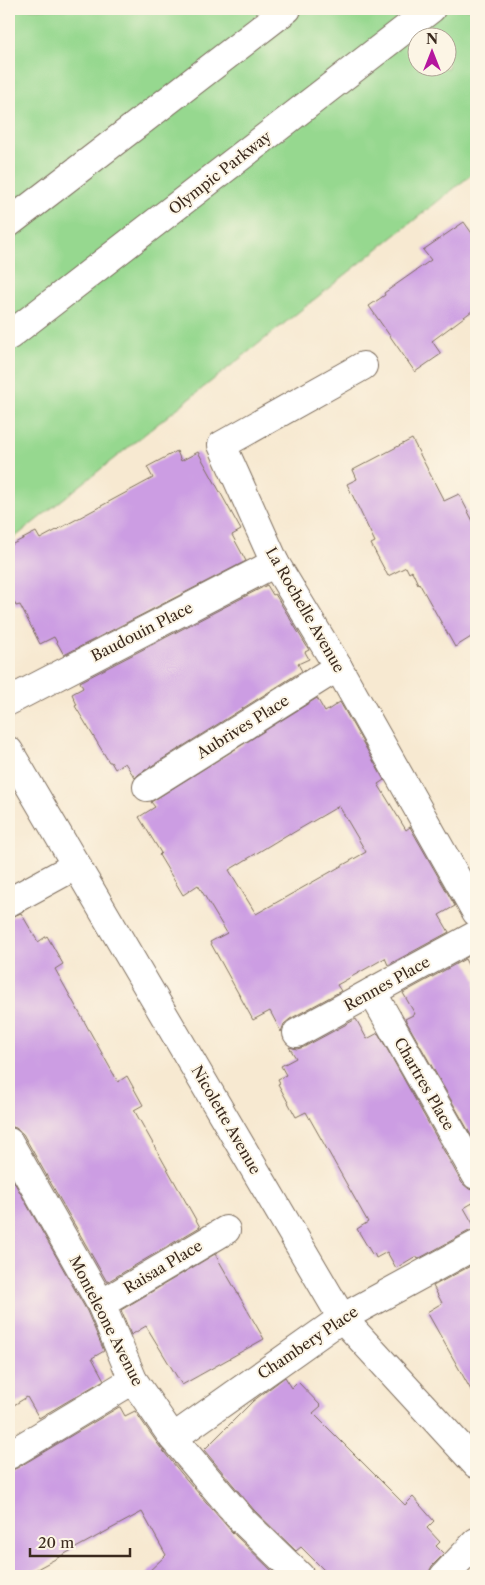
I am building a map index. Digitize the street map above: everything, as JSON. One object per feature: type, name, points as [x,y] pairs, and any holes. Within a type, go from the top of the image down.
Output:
[{"type":"street","points":[[9,223],[287,9]]},
{"type":"street","name":"Olympic Parkway","points":[[9,336],[431,9]]},
{"type":"street","name":"La Rochelle Avenue","points":[[363,366],[222,445],[275,564],[338,667],[476,912]]},
{"type":"street","name":"Baudouin Place","points":[[9,701],[275,564]]},
{"type":"street","name":"Aubrives Place","points":[[147,787],[338,667]]},
{"type":"street","name":"Nicolette Avenue","points":[[9,751],[342,1318],[476,1464]]},
{"type":"street","points":[[9,902],[77,865]]},
{"type":"street","name":"Rennes Place","points":[[298,1033],[476,935]]},
{"type":"street","name":"Chartres Place","points":[[372,992],[476,1175]]},
{"type":"street","name":"Monteleone Avenue","points":[[9,1142],[101,1304],[133,1380],[173,1438],[243,1521],[300,1576]]},
{"type":"street","name":"Raisaa Place","points":[[101,1304],[226,1230]]},
{"type":"street","name":"Chambery Place","points":[[173,1438],[342,1318],[476,1245]]},
{"type":"street","points":[[9,1455],[133,1380]]},
{"type":"street","points":[[444,1576],[476,1542]]},
{"type":"green space","points":[[9,9],[476,9],[476,171],[9,542]]},
{"type":"building","points":[[464,222],[476,239],[476,308],[432,341],[441,354],[415,372],[369,306],[385,295],[384,293],[431,260],[423,250]]},
{"type":"building","points":[[412,439],[444,501],[459,494],[476,527],[476,634],[455,647],[412,571],[409,573],[406,567],[388,576],[371,544],[375,542],[347,484],[357,479],[353,470]]},
{"type":"building","points":[[177,451],[181,461],[198,452],[241,530],[232,535],[246,561],[64,655],[54,637],[40,644],[20,605],[16,606],[9,592],[9,546],[36,532],[40,539],[153,478],[147,467]]},
{"type":"building","points":[[267,585],[273,595],[275,594],[309,650],[305,652],[309,659],[298,664],[302,671],[135,778],[125,763],[115,769],[75,706],[77,705],[72,694],[83,688],[80,682]]},
{"type":"building","points":[[317,698],[325,712],[340,702],[384,780],[378,784],[406,830],[410,827],[455,906],[439,915],[449,932],[388,965],[385,958],[337,985],[341,991],[290,1019],[284,1024],[281,1032],[270,1011],[253,1020],[210,942],[227,933],[198,885],[183,895],[139,817],[155,807],[151,802]],"holes":[[[339,806],[366,852],[256,914],[229,870]]]},
{"type":"building","points":[[21,913],[38,942],[47,936],[63,964],[55,969],[118,1082],[127,1076],[143,1105],[134,1110],[200,1227],[107,1282],[23,1134],[16,1128],[9,1126],[9,918]]},
{"type":"building","points":[[465,959],[476,980],[476,1144],[405,1019],[415,1014],[403,993]]},
{"type":"building","points":[[356,1019],[367,1039],[378,1033],[462,1183],[469,1189],[476,1191],[476,1201],[464,1208],[476,1229],[418,1259],[416,1256],[396,1268],[387,1252],[376,1258],[374,1253],[372,1254],[357,1229],[368,1222],[306,1112],[296,1117],[278,1084],[280,1083],[278,1079],[286,1075],[281,1066],[296,1058],[289,1047],[297,1049],[304,1047]]},
{"type":"building","points":[[9,1173],[87,1311],[104,1351],[92,1358],[104,1380],[39,1418],[27,1397],[9,1408]]},
{"type":"building","points":[[215,1254],[264,1339],[182,1385],[146,1326],[131,1335],[121,1310]]},
{"type":"building","points":[[476,1263],[476,1399],[427,1312],[442,1303],[433,1286]]},
{"type":"building","points":[[285,1377],[292,1388],[298,1382],[321,1406],[313,1413],[405,1505],[413,1497],[434,1521],[427,1528],[440,1542],[436,1546],[444,1554],[432,1566],[429,1576],[330,1576],[301,1547],[296,1551],[254,1510],[204,1450],[253,1401]]},
{"type":"building","points":[[119,1407],[125,1416],[135,1411],[181,1473],[232,1532],[274,1573],[270,1576],[144,1576],[166,1555],[142,1512],[24,1576],[9,1576],[9,1471]]}]
